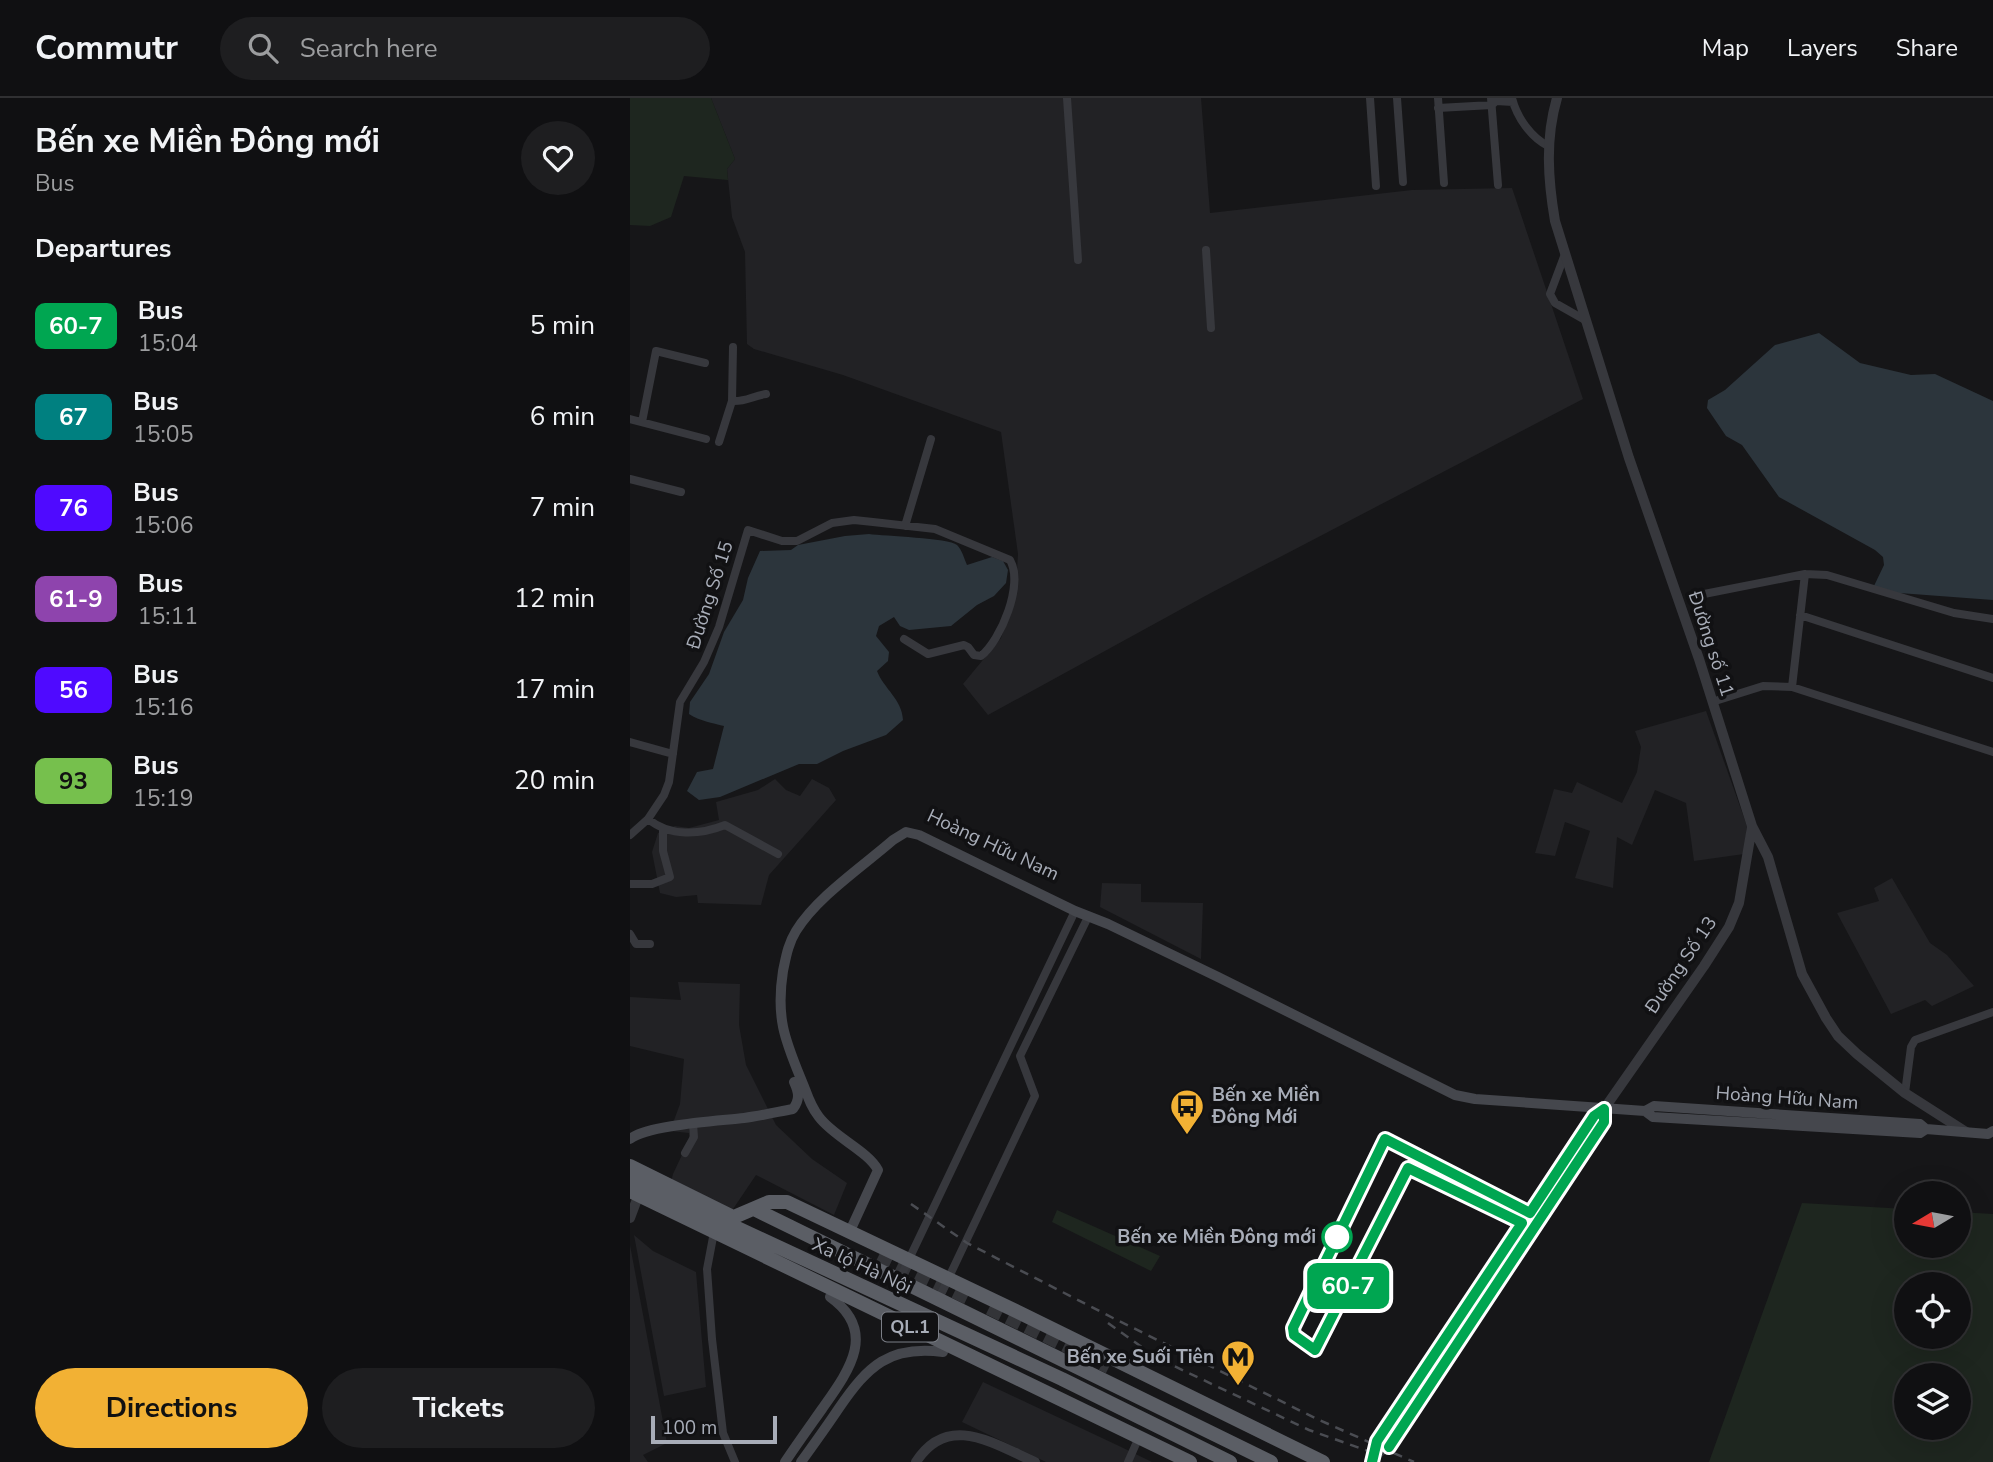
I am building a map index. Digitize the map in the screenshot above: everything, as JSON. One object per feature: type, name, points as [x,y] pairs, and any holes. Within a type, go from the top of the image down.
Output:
[{"type":"highway","name":"Xa lộ Hà Nội","points":[[630,1166],[732,1221]]},
{"type":"highway","name":"Xa lộ Hà Nội","points":[[630,1178],[732,1221],[1230,1462]]},
{"type":"highway","name":"Xa lộ Hà Nội","points":[[634,1197],[1137,1442],[1190,1462]]},
{"type":"highway","name":"Xa lộ Hà Nội","points":[[769,1202],[787,1202],[850,1231],[1323,1462]]},
{"type":"highway","points":[[732,1221],[769,1202],[879,1255]]},
{"type":"highway","name":"Xa lộ Hà Nội","points":[[754,1209],[900,1278],[1271,1462]]},
{"type":"highway","name":"Xa lộ Hà Nội","points":[[713,1236],[830,1297],[892,1323],[943,1352],[1024,1387]]},
{"type":"highway","points":[[970,1299],[989,1308]]},
{"type":"highway","points":[[1109,1367],[1303,1462]]},
{"type":"highway","name":"Xa lộ Hà Nội","points":[[1137,1442],[1169,1462]]},
{"type":"main road","name":"Hoàng Hữu Nam","points":[[631,1137],[693,1124],[793,1109],[799,1101],[798,1091],[783,1058],[774,1014],[774,990],[782,948],[791,928],[816,897],[896,830],[905,826],[921,829],[1091,911],[1108,924]]},
{"type":"main road","name":"Hoàng Hữu Nam","points":[[850,1231],[878,1170],[873,1160],[847,1143],[820,1119],[808,1102],[789,1055],[780,1013],[780,991],[787,950],[796,932],[822,901],[899,835],[906,832],[919,835],[1075,911],[1108,924],[1455,1095],[1475,1099],[1645,1111],[1653,1117],[1920,1133],[1926,1129],[1991,1134]]},
{"type":"main road","points":[[785,1462],[844,1378],[854,1358],[855,1335],[846,1313],[830,1297]]},
{"type":"main road","points":[[801,1462],[856,1384],[877,1363],[895,1354],[923,1349],[943,1352]]},
{"type":"main road","points":[[844,1378],[856,1384]]},
{"type":"street","points":[[1068,98],[1078,260]]},
{"type":"street","points":[[1370,98],[1376,187]]},
{"type":"street","points":[[1397,98],[1403,182]]},
{"type":"street","points":[[1438,98],[1444,183]]},
{"type":"street","name":"Đường số 11","points":[[1557,98],[1548,146],[1550,193],[1565,254],[1629,458],[1752,826],[1768,857],[1802,974],[1838,1036],[1905,1093],[1966,1132]]},
{"type":"street","points":[[1438,108],[1513,100],[1532,135],[1548,146]]},
{"type":"street","points":[[1493,101],[1498,185]]},
{"type":"street","points":[[1206,250],[1210,328]]},
{"type":"street","points":[[1565,254],[1550,294],[1555,303],[1585,320]]},
{"type":"street","points":[[719,442],[732,401],[733,347]]},
{"type":"street","points":[[642,422],[656,351],[705,363]]},
{"type":"street","points":[[732,401],[746,401],[766,394]]},
{"type":"street","points":[[630,419],[706,439]]},
{"type":"street","points":[[905,526],[931,439]]},
{"type":"street","points":[[630,479],[681,492]]},
{"type":"street","name":"Đường Số 15","points":[[630,835],[649,819],[664,795],[680,702],[704,662],[719,627],[748,530],[789,541],[805,538],[827,525],[854,520],[935,529],[1006,556],[1013,565],[1015,573],[1009,609],[996,638],[981,656],[974,655],[964,645],[928,654],[904,639]]},
{"type":"street","points":[[1792,687],[1805,574]]},
{"type":"street","points":[[1699,595],[1805,574],[1827,575],[1954,613],[1993,619]]},
{"type":"street","points":[[1800,615],[1993,678]]},
{"type":"street","points":[[1712,702],[1763,686],[1792,687],[1993,752]]},
{"type":"street","points":[[630,742],[673,754]]},
{"type":"street","points":[[649,819],[663,830],[704,831],[725,825],[778,854]]},
{"type":"street","name":"Đường Số 13","points":[[1374,1459],[1377,1441],[1594,1116],[1604,1109],[1704,966],[1728,927],[1739,903],[1752,826]]},
{"type":"street","points":[[630,884],[652,884],[670,877],[663,851],[663,830]]},
{"type":"street","points":[[900,1278],[1075,911]]},
{"type":"street","points":[[939,1298],[1035,1096],[1020,1056],[1088,917]]},
{"type":"street","points":[[630,934],[636,944],[650,944]]},
{"type":"street","points":[[1905,1093],[1911,1046],[1915,1040],[1993,1012]]},
{"type":"street","name":"Đường Số 13","points":[[1374,1459],[1389,1447],[1455,1349],[1604,1122],[1604,1109]]},
{"type":"street","points":[[1926,1129],[1932,1120],[1931,1109]]},
{"type":"street","points":[[685,1153],[694,1137],[693,1124]]},
{"type":"street","points":[[630,1218],[634,1197]]},
{"type":"street","points":[[713,1236],[707,1269],[712,1339],[723,1433],[735,1462]]},
{"type":"street","points":[[1444,1341],[1455,1349]]},
{"type":"street","points":[[916,1462],[922,1452],[933,1443],[959,1433],[979,1437],[1035,1462]]},
{"type":"street","points":[[1128,1462],[1137,1442]]},
{"type":"shaded area","points":[[630,98],[711,98],[735,159],[727,169],[728,180],[684,176],[671,217],[650,226],[630,225]]},
{"type":"shaded area","points":[[711,98],[1201,98],[1210,213],[1412,190],[1512,188],[1583,399],[1207,595],[988,715],[963,684],[1001,638],[1017,570],[1018,554],[1001,432],[843,375],[754,349],[747,344],[745,252],[732,217],[727,169],[735,159]]},
{"type":"shaded area","points":[[1819,333],[1860,363],[1911,375],[1935,374],[1993,401],[1993,600],[1886,592],[1873,588],[1884,565],[1883,557],[1779,497],[1742,445],[1726,436],[1707,408],[1708,400],[1725,390],[1775,345]]},
{"type":"shaded area","points":[[869,534],[952,543],[959,547],[967,565],[992,557],[1003,561],[1008,570],[1006,583],[994,596],[977,605],[951,626],[909,630],[900,626],[894,617],[879,626],[876,636],[889,652],[888,661],[877,671],[900,706],[903,720],[886,735],[817,764],[799,764],[720,797],[699,800],[687,791],[697,772],[713,769],[724,726],[689,714],[690,702],[709,674],[724,632],[743,600],[748,578],[760,551],[791,550],[798,545]]},
{"type":"shaded area","points":[[1706,711],[1747,826],[1744,854],[1694,861],[1686,803],[1655,790],[1632,845],[1617,837],[1613,888],[1575,878],[1590,831],[1565,822],[1555,856],[1535,853],[1554,789],[1572,793],[1577,782],[1622,803],[1637,772],[1641,747],[1635,731]]},
{"type":"shaded area","points":[[775,779],[786,790],[800,796],[812,779],[829,788],[836,800],[769,875],[761,905],[698,903],[697,895],[676,897],[660,893],[652,852],[658,833],[675,826],[689,828],[719,820],[716,802],[758,790]]},
{"type":"shaded area","points":[[1892,878],[1930,943],[1947,955],[1974,986],[1932,1006],[1925,1000],[1891,1014],[1837,913],[1879,901],[1874,888]]},
{"type":"shaded area","points":[[1102,883],[1141,884],[1141,902],[1203,903],[1201,959],[1100,907]]},
{"type":"shaded area","points":[[678,982],[740,984],[739,1025],[746,1065],[776,1125],[812,1159],[847,1183],[834,1215],[756,1175],[731,1212],[671,1182],[689,1140],[689,1133],[670,1131],[680,1104],[684,1059],[630,1046],[630,997],[681,1000]]},
{"type":"shaded area","points":[[1802,1203],[1894,1208],[1894,1258],[1971,1258],[1971,1213],[1993,1214],[1993,1462],[1709,1462]]},
{"type":"shaded area","points":[[1057,1210],[1160,1256],[1151,1271],[1052,1222]]},
{"type":"shaded area","points":[[634,1235],[653,1251],[696,1272],[706,1387],[664,1396]]},
{"type":"shaded area","points":[[630,1245],[667,1443],[643,1455],[648,1462],[630,1462]]},
{"type":"shaded area","points":[[983,1382],[1152,1462],[1046,1462],[962,1422]]},
{"type":"tunnel","points":[[879,1255],[970,1299]]},
{"type":"tunnel","points":[[989,1308],[1109,1367]]},
{"type":"railway","points":[[911,1204],[967,1243],[1113,1318],[1317,1419],[1414,1462]]},
{"type":"railway","points":[[1108,1323],[1157,1358],[1309,1430],[1371,1452]]},
{"type":"bus line","name":"60-7","points":[[1372,1462],[1376,1456],[1377,1441],[1522,1223],[1408,1168],[1315,1350],[1298,1340],[1293,1328],[1385,1139],[1530,1213],[1594,1116],[1604,1109],[1604,1122],[1389,1447]]},
{"type":"place","name":"Bến xe Miền Đông Mới","points":[[1187,1136]]},
{"type":"place","name":"Bến xe Miền Đông mới","points":[[1337,1237]]},
{"type":"place","name":"Bến xe Suối Tiên","points":[[1238,1387]]}]
